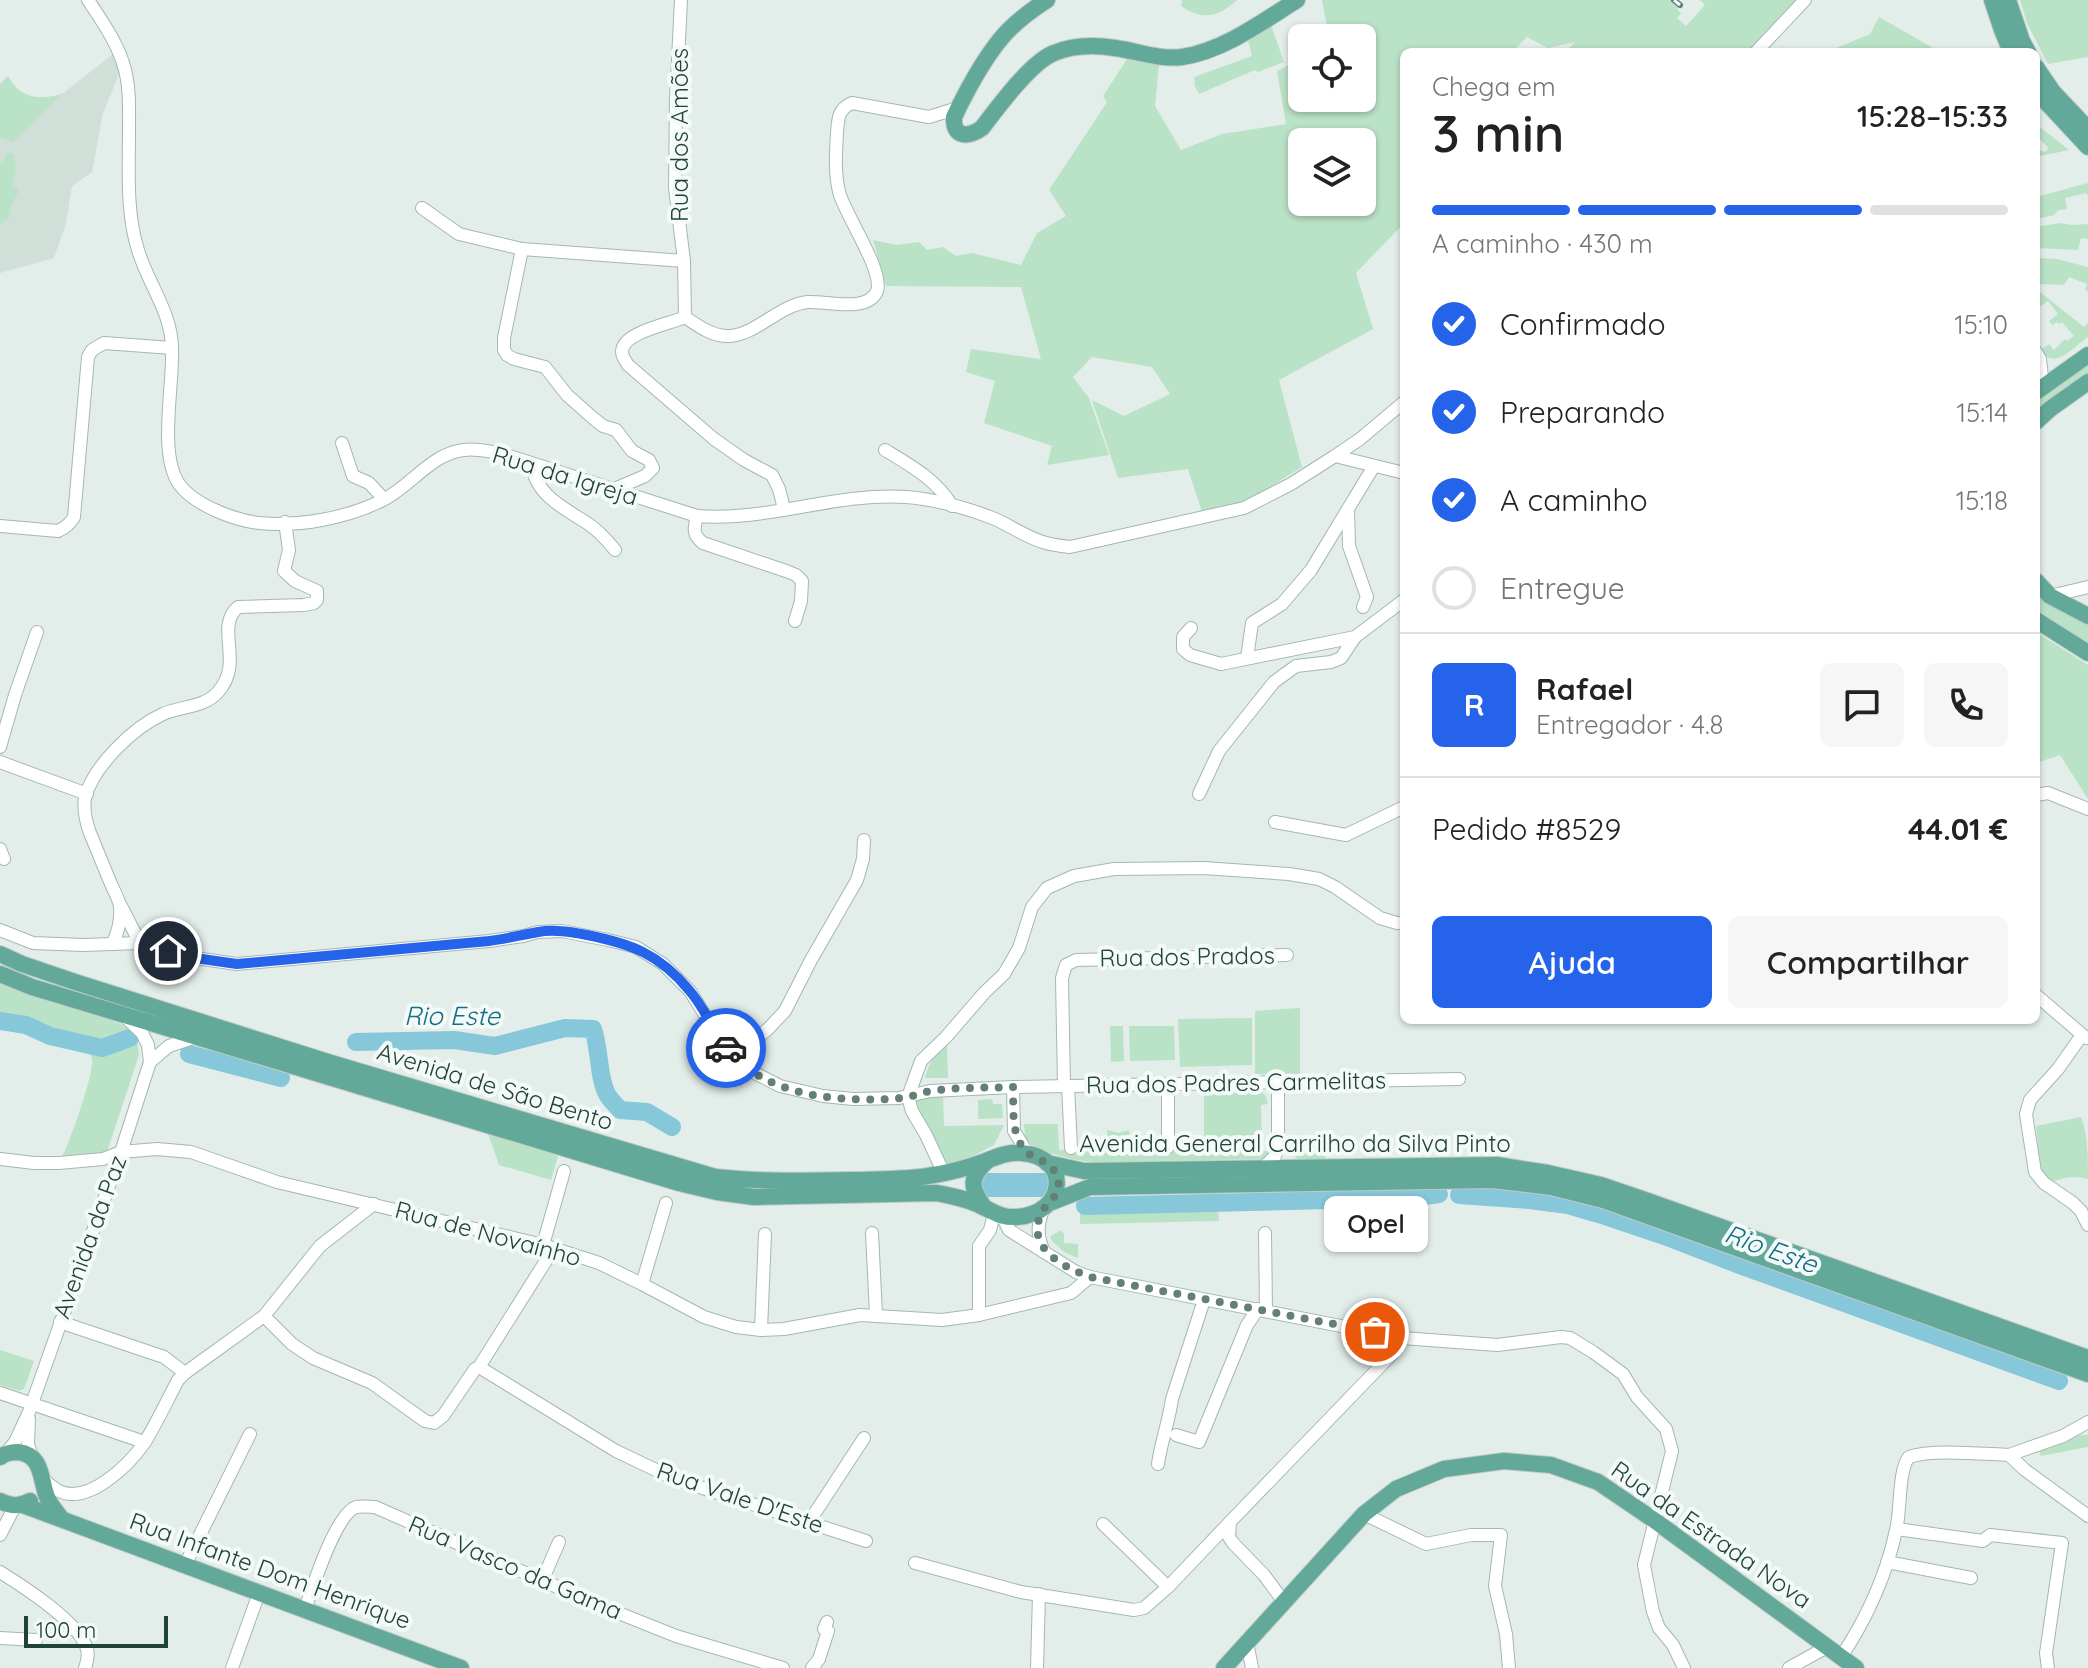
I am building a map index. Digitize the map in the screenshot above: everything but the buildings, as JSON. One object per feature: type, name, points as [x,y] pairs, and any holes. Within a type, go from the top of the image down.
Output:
[{"type":"main road","points":[[1047,0],[1000,39],[958,108],[953,124],[965,136],[982,128],[1028,74],[1053,53],[1098,46],[1169,58],[1193,55],[1245,32],[1297,0]]},
{"type":"main road","points":[[1992,0],[2009,48]]},
{"type":"main road","points":[[2008,0],[2026,48]]},
{"type":"main road","points":[[2040,73],[2053,92],[2088,129]]},
{"type":"main road","points":[[2040,95],[2088,147]]},
{"type":"main road","points":[[2040,389],[2088,355]]},
{"type":"main road","points":[[2040,418],[2088,382]]},
{"type":"main road","points":[[2040,585],[2050,596],[2088,616]]},
{"type":"main road","points":[[2040,623],[2088,653]]},
{"type":"main road","name":"Avenida de São Bento","points":[[0,954],[75,982],[331,1063],[715,1177],[757,1182],[915,1178],[943,1174],[1010,1153],[1028,1154],[1047,1163]]},
{"type":"main road","name":"Avenida de São Bento","points":[[0,974],[32,987],[717,1192],[754,1197],[937,1193],[1015,1218],[1032,1215],[1047,1206]]},
{"type":"main road","points":[[992,1158],[975,1175],[973,1183],[974,1193],[993,1212]]},
{"type":"main road","points":[[1047,1163],[1056,1174],[1058,1184],[1047,1206]]},
{"type":"main road","name":"Avenida General Carrilho da Silva Pinto","points":[[1047,1163],[1084,1171],[1497,1165],[1548,1173],[1601,1185],[2069,1351],[2084,1368]]},
{"type":"main road","name":"Avenida General Carrilho da Silva Pinto","points":[[1047,1206],[1090,1187],[1492,1180],[1551,1187],[1603,1200],[2084,1368]]},
{"type":"main road","points":[[3,1455],[17,1452],[32,1457],[41,1469],[51,1506],[62,1519]]},
{"type":"main road","name":"Rua da Estrada Nova","points":[[1224,1668],[1364,1514],[1396,1489],[1444,1469],[1504,1461],[1551,1465],[1598,1482],[1856,1668]]},
{"type":"main road","points":[[10,1503],[34,1499],[42,1479]]},
{"type":"main road","name":"Rua Infante Dom Henrique","points":[[10,1503],[62,1519],[461,1668]]},
{"type":"street","name":"Rua da Igreja","points":[[88,0],[113,40],[125,69],[133,224],[138,250],[170,328],[170,465],[179,485],[198,502],[224,514],[258,523],[300,522],[345,515],[384,499],[448,453],[467,449],[500,453],[697,516],[722,518],[863,498],[904,496],[952,506],[991,518],[1043,542],[1070,547],[1244,508],[1291,484],[1335,456],[1400,406]]},
{"type":"street","name":"Rua dos Amões","points":[[681,0],[675,151],[676,208],[684,261],[685,317]]},
{"type":"street","points":[[1760,48],[1805,0]]},
{"type":"street","points":[[784,509],[772,475],[714,439],[628,365],[622,352],[625,343],[635,335],[685,317],[713,333],[735,336],[792,306],[807,302],[865,303],[874,297],[879,280],[840,194],[836,159],[840,112],[852,103],[929,117],[958,108]]},
{"type":"street","points":[[422,208],[459,234],[522,249],[684,261]]},
{"type":"street","points":[[522,249],[504,350],[514,359],[545,367],[567,395],[603,426],[616,430],[632,451],[649,460],[653,468],[645,476],[612,490]]},
{"type":"street","points":[[0,526],[58,531],[72,521],[88,357],[92,350],[104,343],[172,348]]},
{"type":"street","points":[[2040,356],[2066,371]]},
{"type":"street","points":[[342,443],[353,476],[369,483],[384,499]]},
{"type":"street","points":[[885,450],[934,484],[952,506]]},
{"type":"street","points":[[1335,456],[1400,472]]},
{"type":"street","points":[[532,464],[542,491],[603,536],[615,550]]},
{"type":"street","points":[[1247,658],[1252,623],[1282,604],[1311,570],[1374,466]]},
{"type":"street","points":[[1348,510],[1349,546],[1367,597],[1363,607]]},
{"type":"street","points":[[697,516],[693,530],[695,537],[703,543],[786,571],[802,581],[801,601],[795,621]]},
{"type":"street","points":[[140,943],[120,905],[88,829],[84,808],[87,794],[107,760],[145,724],[164,714],[201,704],[220,690],[231,666],[228,622],[238,607],[304,605],[317,600],[317,591],[295,581],[284,571],[289,550],[285,522]]},
{"type":"street","points":[[2050,596],[2088,587]]},
{"type":"street","points":[[1199,794],[1219,751],[1274,682],[1296,666],[1341,658],[1355,637],[1400,603]]},
{"type":"street","points":[[1191,628],[1183,637],[1183,649],[1190,655],[1221,664],[1355,637]]},
{"type":"street","points":[[0,747],[5,708],[37,632]]},
{"type":"street","points":[[0,762],[87,794]]},
{"type":"street","points":[[2040,794],[2048,793],[2088,809]]},
{"type":"street","points":[[1275,822],[1346,835],[1400,809]]},
{"type":"street","points":[[734,1057],[785,1011],[857,880],[864,840]]},
{"type":"street","points":[[940,1165],[908,1097],[921,1061],[1004,974],[1019,948],[1032,907],[1047,888],[1074,876],[1114,869],[1204,868],[1289,874],[1319,879],[1380,918],[1400,923]]},
{"type":"street","points":[[113,943],[120,920],[120,905]]},
{"type":"street","name":"Rua dos Padres Carmelitas","points":[[0,930],[33,943],[140,943],[188,957],[237,964],[489,941],[538,932],[562,931],[583,935],[636,947],[663,964],[690,991],[727,1050],[757,1076],[795,1090],[853,1099],[1013,1087],[1459,1079]]},
{"type":"street","name":"Rua dos Prados","points":[[1066,1086],[1062,978],[1066,965],[1076,960],[1287,955]]},
{"type":"street","points":[[2040,999],[2085,1038],[2027,1106],[2035,1172],[2044,1183],[2073,1203],[2088,1225]]},
{"type":"street","points":[[122,1013],[142,1033],[148,1045],[150,1062]]},
{"type":"street","points":[[150,1062],[169,1046],[198,1036]]},
{"type":"street","name":"Avenida da Paz","points":[[3,1455],[15,1442],[31,1407],[150,1062]]},
{"type":"street","points":[[1263,1168],[1275,1156],[1278,1147],[1278,1082]]},
{"type":"street","points":[[1168,1084],[1168,1147]]},
{"type":"street","points":[[1066,1086],[1071,1148]]},
{"type":"street","points":[[1013,1087],[1014,1131],[1028,1154]]},
{"type":"street","points":[[992,1158],[1014,1131]]},
{"type":"street","points":[[1278,1147],[1295,1168]]},
{"type":"street","points":[[0,1159],[34,1163],[70,1162],[157,1149],[191,1152],[277,1182],[374,1204]]},
{"type":"street","points":[[264,1316],[292,1344],[313,1358],[372,1383],[425,1421],[434,1423],[443,1416],[479,1367],[548,1247],[564,1171]]},
{"type":"street","points":[[642,1284],[666,1203]]},
{"type":"street","name":"Rua de Novaínho","points":[[42,1479],[58,1491],[74,1495],[91,1491],[129,1461],[144,1442],[178,1380],[264,1316],[320,1246],[374,1204],[548,1247],[599,1263],[704,1317],[736,1327],[761,1330],[784,1329],[860,1315],[942,1320],[979,1315],[1071,1293],[1090,1277]]},
{"type":"street","points":[[1044,1252],[1037,1230],[1047,1206]]},
{"type":"street","points":[[993,1212],[1009,1230],[1076,1272],[1090,1277],[1402,1338],[1497,1345],[1570,1338],[1603,1358],[1623,1374],[1637,1397],[1666,1429],[1672,1451],[1644,1565],[1659,1628],[1673,1645],[1684,1668]]},
{"type":"street","points":[[979,1315],[979,1246],[990,1230],[993,1212]]},
{"type":"street","points":[[872,1233],[876,1315]]},
{"type":"street","points":[[1176,1435],[1199,1442],[1247,1325],[1262,1310],[1265,1233]]},
{"type":"street","points":[[761,1330],[765,1234]]},
{"type":"street","points":[[1158,1464],[1172,1399],[1204,1300]]},
{"type":"street","points":[[1238,1305],[1247,1325]]},
{"type":"street","points":[[60,1322],[164,1357],[185,1373]]},
{"type":"street","points":[[915,1563],[1021,1592],[1134,1610],[1144,1608],[1168,1587],[1392,1354],[1402,1338]]},
{"type":"street","points":[[2069,1351],[2088,1343]]},
{"type":"street","name":"Rua Vale D'Este","points":[[479,1367],[616,1451],[675,1479],[866,1541]]},
{"type":"street","points":[[2084,1368],[2088,1386]]},
{"type":"street","points":[[0,1393],[31,1407],[144,1442]]},
{"type":"street","name":"Avenida da Paz","points":[[31,1407],[28,1436],[32,1457]]},
{"type":"street","points":[[1789,1668],[1834,1652],[1868,1608],[1897,1529],[1906,1458],[1920,1454],[2009,1455],[2063,1436],[2088,1422]]},
{"type":"street","points":[[185,1565],[250,1434]]},
{"type":"street","points":[[809,1522],[864,1438]]},
{"type":"street","points":[[2009,1455],[2088,1516]]},
{"type":"street","points":[[0,1525],[10,1503]]},
{"type":"street","points":[[0,1535],[10,1503]]},
{"type":"street","name":"Rua Vasco da Gama","points":[[305,1609],[335,1530],[356,1507],[375,1507],[676,1636],[783,1668]]},
{"type":"street","points":[[1364,1514],[1426,1544],[1471,1535],[1501,1535],[1495,1586],[1506,1634],[1509,1668]]},
{"type":"street","points":[[1230,1522],[1229,1537],[1233,1543],[1286,1599]]},
{"type":"street","points":[[1103,1524],[1168,1587]]},
{"type":"street","points":[[1897,1529],[1983,1541],[1990,1535],[2062,1543],[2046,1653],[2048,1668]]},
{"type":"street","points":[[542,1581],[559,1542]]},
{"type":"street","points":[[1887,1562],[1971,1578]]},
{"type":"street","points":[[0,1572],[33,1592],[62,1616],[89,1651],[85,1668]]},
{"type":"street","points":[[1264,1575],[1284,1585],[1302,1581]]},
{"type":"street","points":[[232,1668],[259,1593]]},
{"type":"street","points":[[1037,1668],[1039,1594]]},
{"type":"street","points":[[812,1668],[819,1659],[828,1631],[824,1629],[827,1622]]},
{"type":"street","points":[[0,1638],[36,1640]]},
{"type":"street","points":[[1242,1648],[1250,1668]]},
{"type":"shaded area","points":[[113,54],[120,72],[103,113],[92,172],[72,186],[66,224],[54,258],[0,273],[0,84],[8,76],[16,89],[26,95],[36,98],[55,96],[62,94]]},
{"type":"green space","points":[[1182,0],[1237,0],[1217,13],[1203,15],[1181,6]]},
{"type":"green space","points":[[1322,0],[1671,0],[1679,6],[1677,9],[1681,13],[1677,18],[1686,26],[1705,5],[1700,0],[1797,0],[1755,48],[1569,48],[1575,42],[1548,48],[1527,37],[1516,48],[1400,48],[1400,227],[1356,273],[1373,329],[1279,380],[1302,467],[1255,496],[1231,507],[1202,512],[1188,469],[1118,478],[1092,400],[1124,416],[1170,394],[1152,367],[1092,357],[1073,377],[1089,398],[1109,455],[1047,465],[1052,446],[984,423],[995,381],[966,372],[971,349],[1041,359],[1021,287],[886,286],[873,240],[896,245],[919,242],[927,250],[943,247],[956,256],[972,253],[1021,265],[1037,233],[1066,216],[1049,190],[1107,102],[1103,96],[1127,59],[1159,65],[1155,106],[1181,150],[1222,134],[1286,124],[1277,71],[1288,65],[1288,112],[1376,112],[1376,24],[1326,24]]},
{"type":"green space","points":[[2020,0],[2088,0],[2088,57],[2048,64],[2027,23]]},
{"type":"green space","points":[[1879,17],[1933,48],[1837,48],[1870,34]]},
{"type":"green space","points":[[1271,25],[1284,62],[1258,72],[1255,70],[1199,94],[1194,77],[1252,56],[1248,40]]},
{"type":"green space","points":[[8,76],[18,89],[31,96],[62,94],[13,142],[0,137],[0,84]]},
{"type":"green space","points":[[2040,127],[2069,150],[2040,156],[2040,150],[2045,152],[2048,148],[2041,140]]},
{"type":"green space","points":[[8,153],[14,154],[16,170],[12,185],[19,189],[8,217],[0,224],[0,164]]},
{"type":"green space","points":[[2088,183],[2088,196],[2086,193],[2065,198],[2067,209],[2040,218],[2040,196]]},
{"type":"green space","points":[[2088,224],[2088,239],[2081,238],[2078,250],[2040,248],[2040,226]]},
{"type":"green space","points":[[2040,258],[2088,267],[2088,292],[2085,289],[2087,284],[2069,277],[2064,285],[2040,284]]},
{"type":"green space","points":[[2040,292],[2084,327],[2088,323],[2088,337],[2071,351],[2052,359],[2041,350],[2049,344],[2054,350],[2065,339],[2067,341],[2074,336],[2062,322],[2052,325],[2049,321],[2058,314],[2048,301],[2040,306]]},
{"type":"green space","points":[[2088,361],[2088,376],[2040,411],[2040,396]]},
{"type":"green space","points":[[2040,596],[2052,606],[2088,623],[2088,646],[2040,616]]},
{"type":"green space","points":[[2040,635],[2088,665],[2088,799],[2060,755],[2040,762]]},
{"type":"green space","points":[[0,982],[121,1024],[137,1038],[139,1055],[107,1152],[98,1156],[62,1157],[86,1092],[92,1059],[78,1046],[79,1041],[54,1035],[28,1023],[0,1018]]},
{"type":"green space","points":[[1300,1008],[1300,1074],[1255,1074],[1255,1011]]},
{"type":"green space","points":[[1252,1018],[1252,1065],[1180,1067],[1178,1019]]},
{"type":"green space","points":[[1110,1026],[1123,1026],[1124,1061],[1111,1062]]},
{"type":"green space","points":[[1129,1026],[1174,1026],[1175,1060],[1130,1061]]},
{"type":"green space","points":[[947,1043],[948,1078],[925,1078],[933,1059]]},
{"type":"green space","points":[[1261,1092],[1268,1104],[1261,1105],[1262,1151],[1270,1151],[1263,1159],[1094,1162],[1042,1150],[1030,1143],[1025,1134],[1024,1124],[1058,1124],[1059,1150],[1107,1149],[1107,1130],[1119,1133],[1129,1130],[1130,1149],[1204,1147],[1202,1094]]},
{"type":"green space","points":[[943,1096],[944,1126],[1004,1125],[994,1145],[947,1165],[918,1110],[916,1100]]},
{"type":"green space","points":[[992,1099],[993,1104],[1002,1104],[1003,1118],[978,1119],[978,1100]]},
{"type":"green space","points":[[2081,1117],[2088,1155],[2088,1179],[2059,1179],[2051,1183],[2041,1170],[2036,1126]]},
{"type":"green space","points":[[487,1131],[558,1156],[551,1180],[499,1165]]},
{"type":"green space","points":[[1296,1149],[1325,1149],[1325,1159],[1297,1159],[1292,1153],[1296,1153]]},
{"type":"green space","points":[[1217,1193],[1219,1221],[1080,1224],[1080,1201]]},
{"type":"green space","points":[[1061,1230],[1064,1243],[1078,1244],[1078,1258],[1064,1252],[1051,1240],[1051,1236]]},
{"type":"green space","points":[[0,1350],[34,1361],[24,1389],[19,1391],[0,1385]]},
{"type":"green space","points":[[2078,1435],[2088,1435],[2088,1447],[2041,1456],[2038,1449]]},
{"type":"water","points":[[984,1173],[1046,1173],[1050,1181],[1045,1197],[983,1197],[979,1181]]},
{"type":"waterway","name":"Rio Este","points":[[0,1021],[26,1025],[50,1036],[102,1048],[130,1038]]},
{"type":"waterway","name":"Rio Este","points":[[356,1042],[454,1040],[495,1046],[565,1028],[593,1029],[602,1079],[611,1100],[620,1110],[647,1112],[672,1127]]},
{"type":"waterway","name":"Rio Este","points":[[189,1054],[281,1078]]},
{"type":"waterway","name":"Rio Este","points":[[1085,1206],[1410,1198],[1439,1194]]},
{"type":"waterway","name":"Rio Este","points":[[1459,1195],[1568,1205],[1602,1215],[2059,1381]]},
{"type":"railway","points":[[1674,0],[1680,5]]},
{"type":"way so far","points":[[726,1048],[757,1076],[780,1086],[823,1096],[899,1098],[930,1091],[1013,1087],[1014,1131],[1028,1154],[1047,1163],[1056,1174],[1058,1184],[1052,1202],[1039,1219],[1037,1230],[1044,1252],[1090,1277],[1375,1332]]},
{"type":"place","name":"Opel","points":[[1375,1332]]},
{"type":"route","points":[[168,951],[237,964],[489,941],[562,931],[636,947],[649,954],[690,991],[726,1048]]}]
